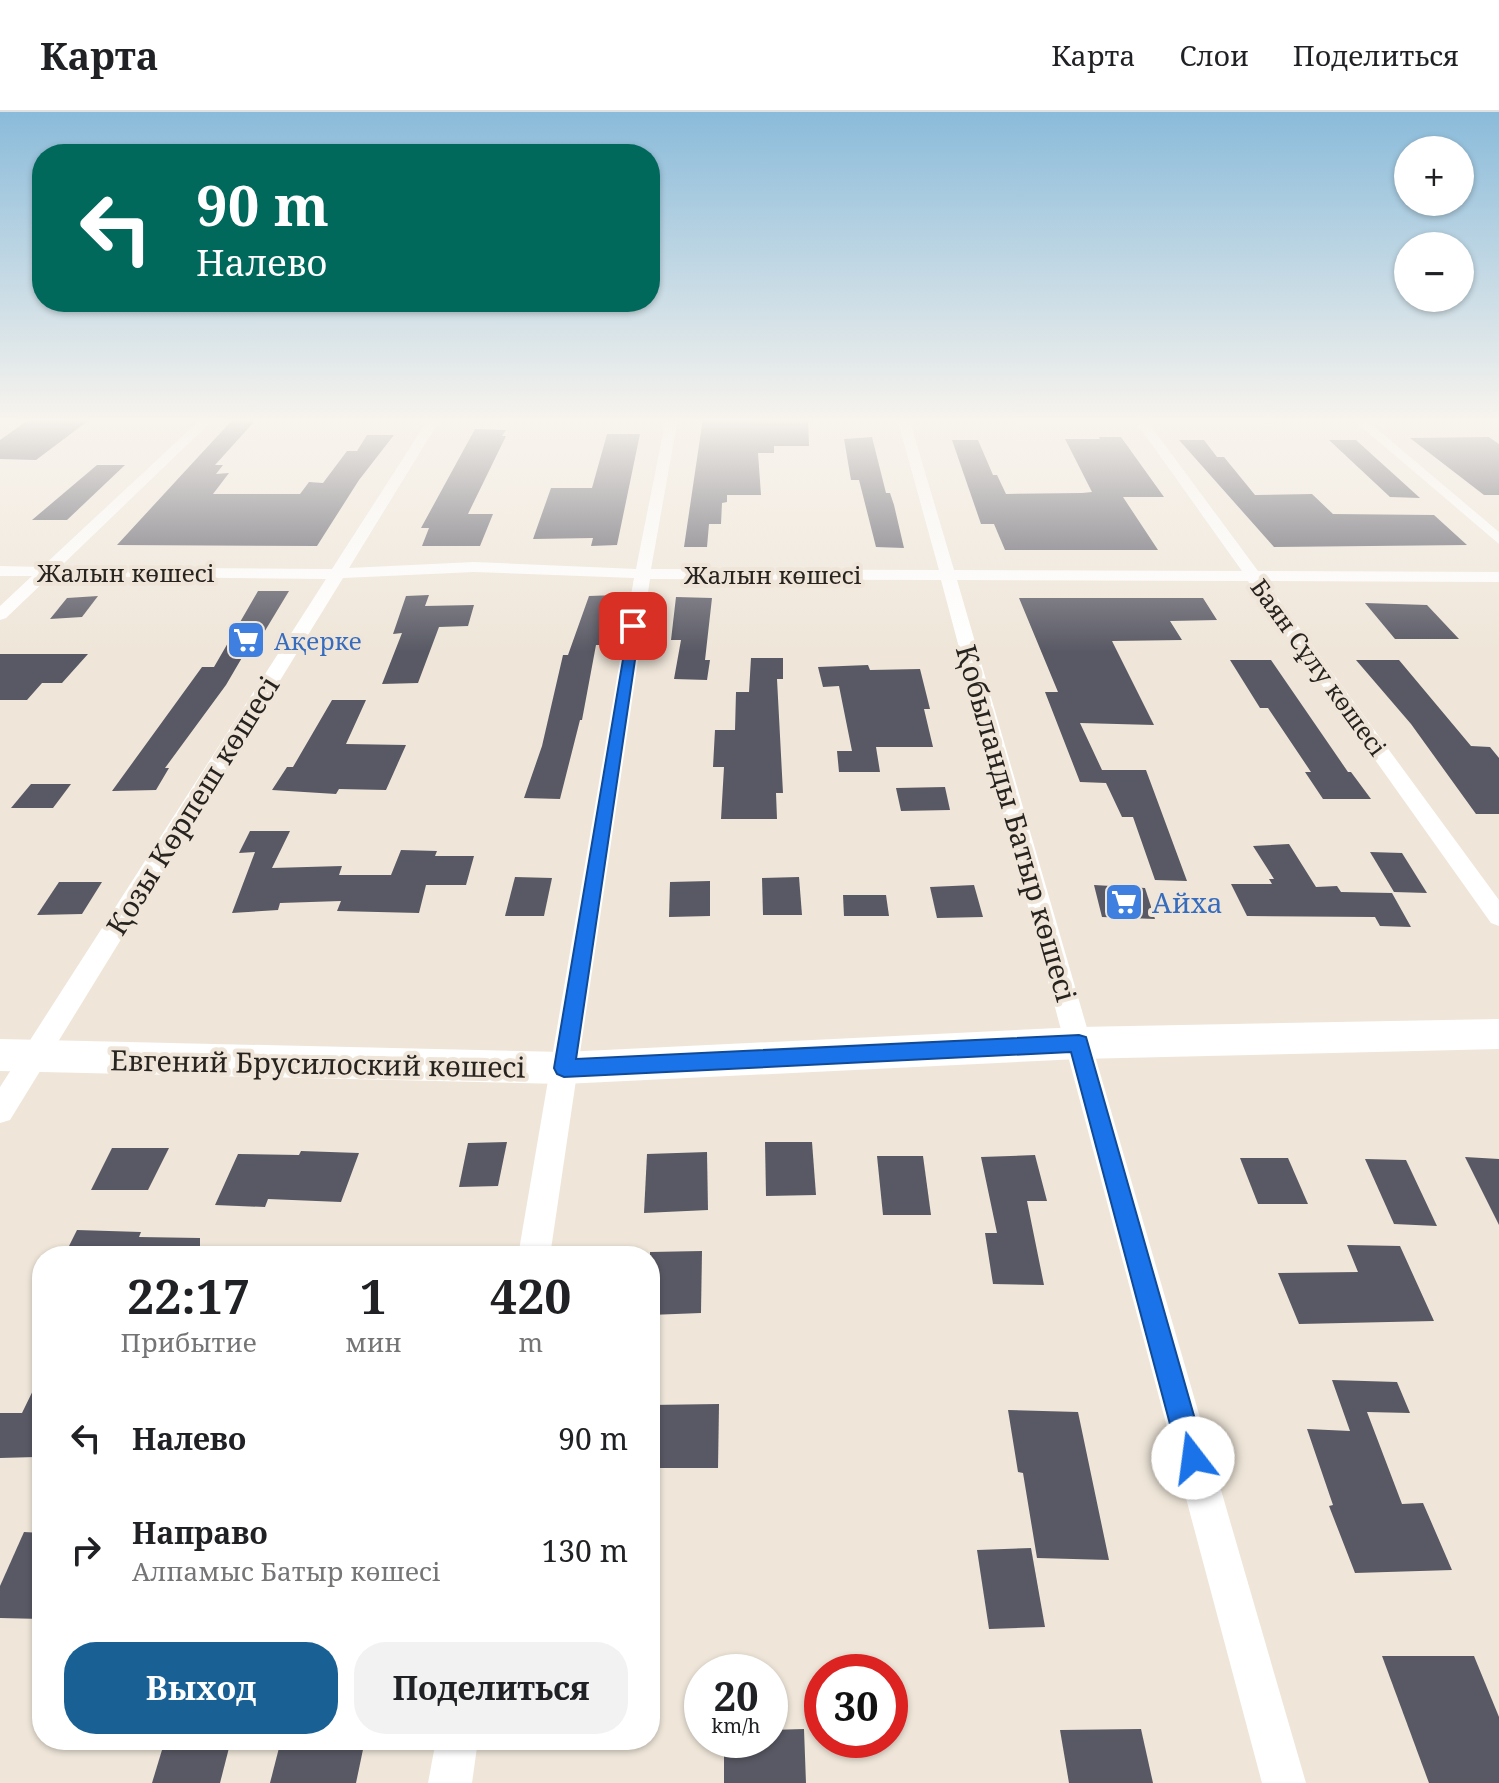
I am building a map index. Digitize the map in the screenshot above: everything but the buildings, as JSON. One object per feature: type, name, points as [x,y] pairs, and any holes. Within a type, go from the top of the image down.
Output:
[{"type":"main road","name":"Евгений Брусилоский көшесі","points":[[17,1055],[564,1068],[1079,1043],[1499,1034]]},
{"type":"street","points":[[0,615],[125,496]]},
{"type":"street","name":"Қозы Көрпеш көшесі","points":[[0,1111],[17,1055],[386,496]]},
{"type":"street","points":[[536,1246],[628,653],[658,496]]},
{"type":"street","name":"Қобыланды Батыр көшесі","points":[[925,496],[1284,1783]]},
{"type":"street","name":"Баян Сұлу көшесі","points":[[1196,496],[1499,917]]},
{"type":"street","points":[[1448,496],[1499,540]]},
{"type":"street","name":"Жалын көшесі","points":[[0,571],[337,573],[474,567],[644,574],[1499,577]]},
{"type":"street","points":[[450,1783],[455,1750]]},
{"type":"place","name":"Ақерке","points":[[246,640]]},
{"type":"place","name":"Айха","points":[[1124,902]]},
{"type":"route","points":[[633,626],[564,1068],[1079,1043],[1193,1458]]}]
